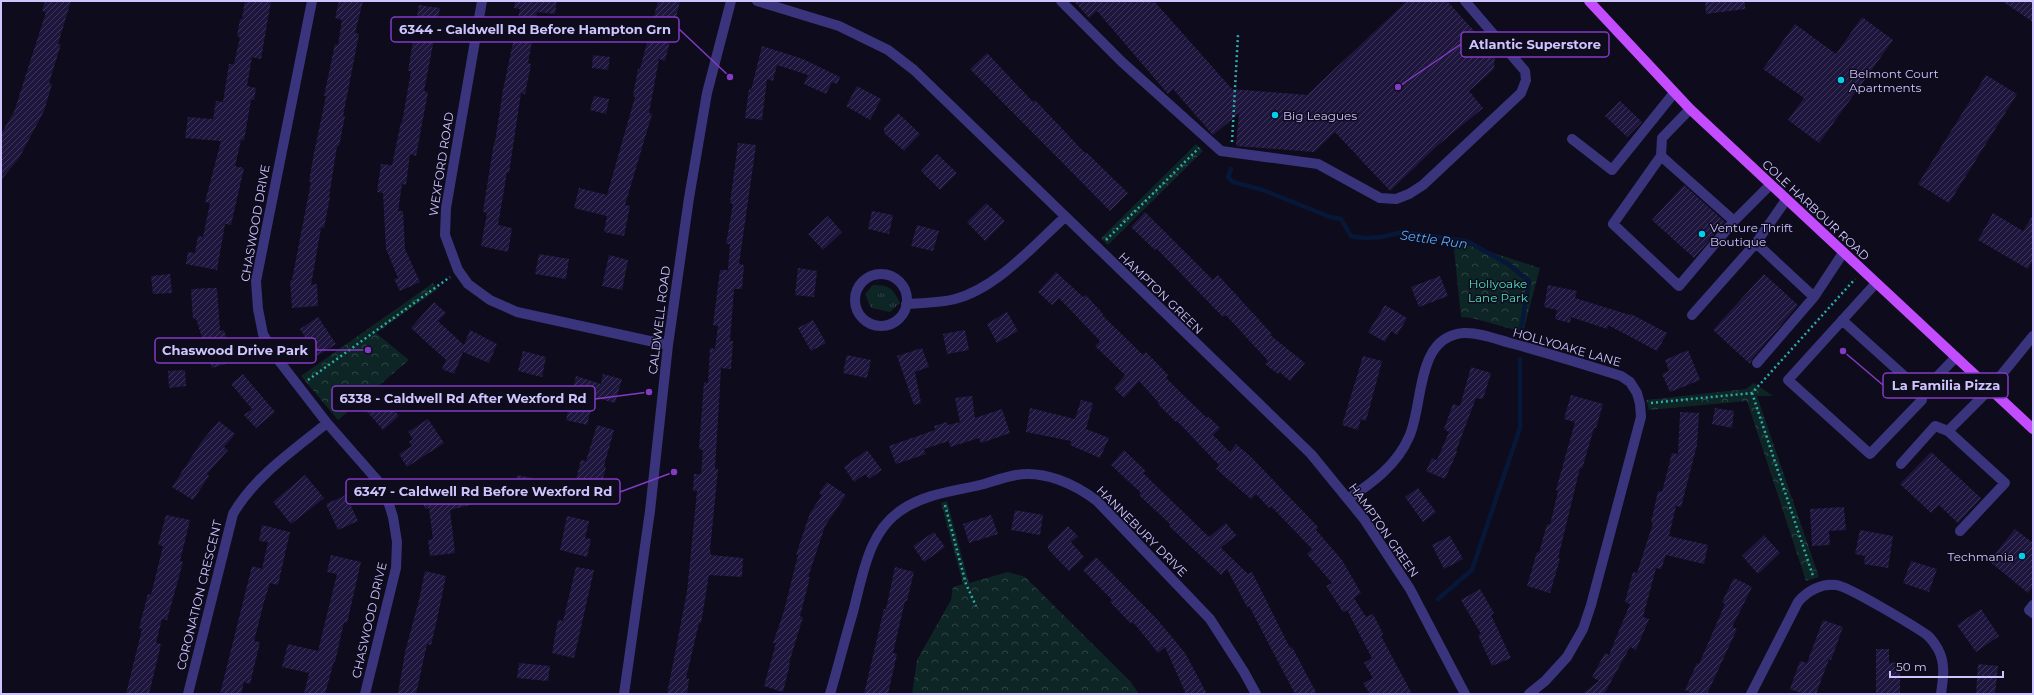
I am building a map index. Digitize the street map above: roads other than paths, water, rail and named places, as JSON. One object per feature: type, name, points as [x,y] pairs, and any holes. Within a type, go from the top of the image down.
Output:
[{"type":"main road","name":"COLE HARBOUR ROAD","points":[[1589,1],[1690,109],[1862,272],[2033,429]]},
{"type":"street","name":"CHASWOOD DRIVE","points":[[312,1],[256,281],[258,308],[263,334],[276,357],[327,423],[377,480],[387,498],[393,517],[397,542],[393,585],[365,694]]},
{"type":"street","name":"WEXFORD ROAD","points":[[482,1],[446,208],[445,235],[458,270],[468,284],[490,300],[517,312],[668,346]]},
{"type":"street","name":"CALDWELL ROAD","points":[[624,694],[650,512],[668,346],[689,198],[707,93],[731,1]]},
{"type":"street","name":"HAMPTON GREEN","points":[[757,1],[839,26],[896,56],[914,70],[1097,249],[1311,454],[1368,525],[1410,589],[1465,694]]},
{"type":"street","points":[[1061,1],[1122,62],[1221,151],[1318,164],[1380,198],[1396,199],[1409,194],[1423,185],[1521,93],[1526,80],[1525,71],[1465,1]]},
{"type":"street","points":[[1572,139],[1612,170],[1674,93]]},
{"type":"street","points":[[1690,109],[1662,138],[1661,156],[1613,224],[1679,286],[1734,222],[1770,185]]},
{"type":"street","points":[[1661,156],[1734,222]]},
{"type":"street","points":[[1692,315],[1756,243],[1786,200]]},
{"type":"street","points":[[906,304],[954,300],[970,294],[1006,271],[1065,217]]},
{"type":"street","points":[[1756,243],[1814,298]]},
{"type":"street","points":[[1757,363],[1814,298],[1843,253]]},
{"type":"street","points":[[885,275],[896,279],[903,287],[907,298],[906,304],[904,313],[898,320],[890,324],[876,326],[861,316],[857,308],[856,296],[864,281],[874,276],[885,275]]},
{"type":"street","points":[[1876,284],[1788,380],[1870,454],[1922,400],[1922,392],[1956,358]]},
{"type":"street","points":[[1842,320],[1922,392]]},
{"type":"street","name":"HOLLYOAKE LANE","points":[[1348,499],[1381,474],[1402,450],[1410,436],[1428,360],[1437,346],[1453,335],[1464,333],[1479,334],[1551,354],[1621,376],[1634,388],[1640,404],[1640,417],[1616,515],[1583,629],[1573,648],[1557,670],[1529,694]]},
{"type":"street","points":[[1948,431],[1990,389],[2033,336]]},
{"type":"street","name":"CORONATION CRESCENT","points":[[188,694],[233,514],[241,501],[262,477],[327,423]]},
{"type":"street","points":[[1901,464],[1935,426],[1948,431],[2005,483],[1960,531]]},
{"type":"street","name":"HANNEBURY DRIVE","points":[[830,694],[865,563],[884,524],[904,508],[917,501],[942,493],[1024,474],[1060,481],[1088,494],[1210,619],[1236,659],[1256,694]]},
{"type":"street","points":[[1751,694],[1795,606],[1806,594],[1816,588],[1829,584],[1844,587],[1929,637],[1939,650],[1943,660],[1944,672],[1941,694]]},
{"type":"street","points":[[2033,605],[2029,610],[2033,613]]},
{"type":"waterway","name":"Settle Run","points":[[1231,169],[1228,177],[1233,182],[1263,190],[1330,217],[1341,219],[1351,236],[1364,238],[1382,237],[1402,232],[1467,241],[1508,264],[1529,281],[1520,335]]},
{"type":"waterway","name":"Settle Run","points":[[1438,599],[1472,570],[1520,428],[1520,359]]},
{"type":"place","name":"6344 - Caldwell Rd Before Hampton Grn","points":[[730,77]]},
{"type":"place","name":"Belmont Court Apartments","points":[[1841,80]]},
{"type":"place","name":"Atlantic Superstore","points":[[1398,87]]},
{"type":"place","name":"Big Leagues","points":[[1275,115]]},
{"type":"place","name":"Venture Thrift Boutique","points":[[1702,234]]},
{"type":"place","name":"Chaswood Drive Park","points":[[368,350]]},
{"type":"place","name":"La Familia Pizza","points":[[1843,351]]},
{"type":"place","name":"6338 - Caldwell Rd After Wexford Rd","points":[[649,392]]},
{"type":"place","name":"6347 - Caldwell Rd Before Wexford Rd","points":[[674,472]]},
{"type":"place","name":"Techmania","points":[[2022,556]]},
{"type":"park label","name":"Hollyoake Lane Park","points":[[1498,290]]}]
